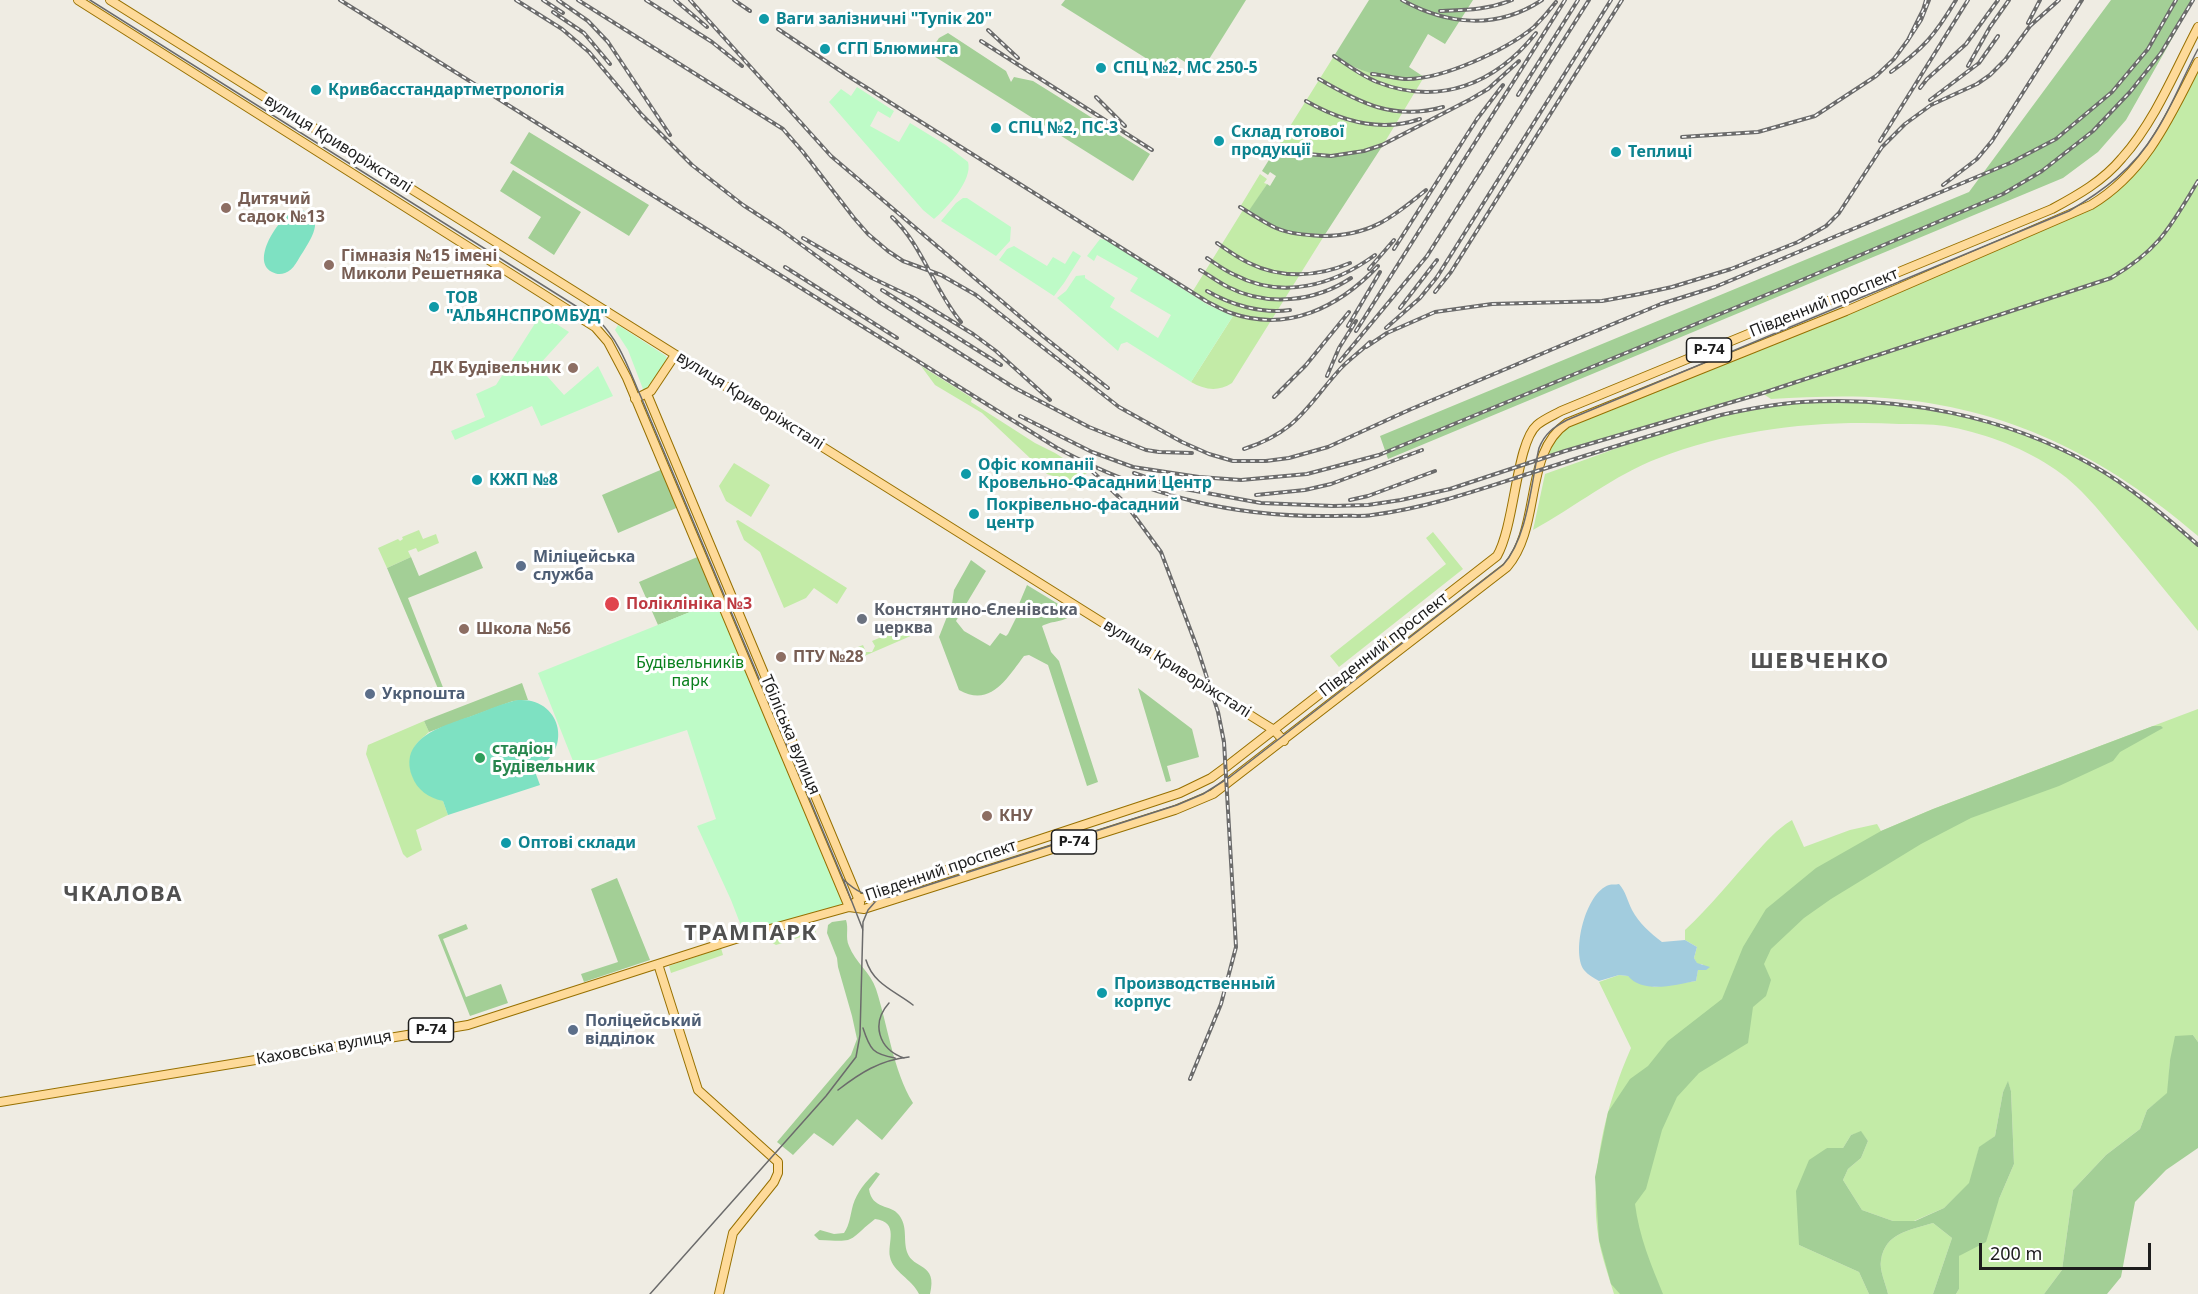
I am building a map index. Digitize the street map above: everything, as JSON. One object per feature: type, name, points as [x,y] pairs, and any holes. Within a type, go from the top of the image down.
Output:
[{"type":"main road","name":"вулиця Криворіжсталі","points":[[78,0],[595,327],[614,352],[635,399]]},
{"type":"main road","name":"вулиця Криворіжсталі","points":[[110,0],[1274,730],[1284,741]]},
{"type":"main road","name":"Південний проспект","points":[[849,907],[859,899],[1180,793],[1211,778],[1497,556],[1507,533],[1523,456],[1530,434],[1536,425],[1562,411],[2052,209],[2078,195],[2111,170],[2139,137],[2198,27]]},
{"type":"main road","name":"Південний проспект","points":[[849,907],[863,910],[1195,802],[1220,789],[1476,592],[1513,560],[1527,526],[1547,444],[1567,423],[1857,306],[2091,205],[2116,188],[2147,154],[2162,133],[2198,62]]},
{"type":"main road","points":[[217,87],[226,73]]},
{"type":"main road","points":[[635,399],[647,394],[655,386],[675,355]]},
{"type":"main road","name":"Тбіліська вулиця","points":[[647,394],[863,910]]},
{"type":"main road","name":"Тбіліська вулиця","points":[[635,399],[849,907]]},
{"type":"main road","name":"Каховська вулиця","points":[[0,1102],[468,1024],[745,936],[849,907]]},
{"type":"main road","points":[[658,964],[698,1090],[777,1160],[779,1169],[777,1177],[732,1237],[719,1294]]},
{"type":"green space","points":[[1065,0],[1246,0],[1201,72],[1177,57],[1168,72],[1061,5]]},
{"type":"green space","points":[[1369,0],[1473,0],[1445,44],[1428,34],[1409,67],[1424,77],[1400,78],[1366,72],[1334,56]]},
{"type":"green space","points":[[2111,0],[2194,0],[2126,120],[2098,152],[2063,178],[1388,459],[1380,436],[1969,192]]},
{"type":"green space","points":[[948,33],[1006,71],[1011,82],[1014,77],[1033,81],[1150,154],[1133,181],[929,53],[939,38]]},
{"type":"green space","points":[[1334,56],[1352,68],[1405,79],[1424,77],[1383,145],[1342,155],[1318,155],[1277,147]]},
{"type":"green space","points":[[2198,62],[2198,536],[2128,482],[2053,441],[1973,412],[1930,403],[1856,397],[1771,399],[1762,393],[1542,459],[1559,429],[1846,311],[2091,205],[2139,164]]},
{"type":"green space","points":[[857,87],[894,111],[890,118],[878,111],[870,126],[899,142],[910,123],[946,145],[968,162],[969,169],[963,185],[952,201],[934,219],[923,210],[829,102],[841,89],[851,96]]},
{"type":"green space","points":[[529,132],[649,205],[629,236],[510,163]]},
{"type":"green space","points":[[1383,145],[1324,236],[1284,230],[1248,212],[1267,184],[1270,186],[1276,176],[1262,171],[1277,147],[1305,154],[1330,156],[1355,153]]},
{"type":"green space","points":[[513,170],[581,212],[554,255],[528,238],[541,217],[500,191]]},
{"type":"green space","points":[[1260,174],[1267,179],[1264,183],[1267,184],[1249,212],[1284,230],[1324,236],[1232,383],[1217,389],[1201,387],[1191,382],[1233,316],[1191,294],[1243,210],[1240,207]]},
{"type":"green space","points":[[963,198],[967,198],[1011,227],[1010,241],[996,256],[941,221]]},
{"type":"green space","points":[[297,209],[312,216],[315,221],[313,233],[307,246],[288,272],[280,274],[272,272],[266,266],[264,258],[266,248],[276,228],[291,212]]},
{"type":"green space","points":[[1100,239],[1106,240],[1208,305],[1233,316],[1191,382],[1127,342],[1121,344],[1118,351],[1057,298],[1066,291],[1076,276],[1085,275],[1085,278],[1115,298],[1110,307],[1158,338],[1171,315],[1130,291],[1138,278],[1097,255],[1094,261],[1087,256]]},
{"type":"green space","points":[[1014,246],[1047,266],[1053,257],[1065,264],[1073,251],[1081,256],[1054,296],[999,260],[1007,249]]},
{"type":"green space","points":[[541,314],[569,332],[538,366],[564,395],[598,366],[613,396],[541,426],[532,406],[455,440],[451,431],[485,417],[476,394],[496,385]]},
{"type":"green space","points":[[618,325],[666,356],[667,359],[647,390],[643,389],[628,350],[615,330]]},
{"type":"green space","points":[[921,366],[972,398],[971,402],[1087,473],[1071,482],[1047,474],[982,413],[935,385]]},
{"type":"green space","points":[[1844,401],[1940,412],[2002,427],[2062,450],[2120,482],[2198,545],[2198,631],[2100,512],[2072,482],[2038,459],[2013,446],[1986,436],[1945,426],[1869,423],[1808,425],[1747,433],[1717,440],[1642,465],[1533,530],[1545,474],[1654,435],[1721,415],[1782,405]]},
{"type":"green space","points":[[734,463],[770,485],[751,517],[726,501],[719,486]]},
{"type":"green space","points":[[665,468],[681,506],[618,533],[602,495]]},
{"type":"green space","points":[[738,520],[847,588],[837,604],[814,588],[806,598],[784,608],[760,552],[744,540],[736,521]]},
{"type":"green space","points":[[419,530],[423,539],[436,534],[439,543],[418,552],[416,548],[408,551],[411,557],[387,568],[378,548],[398,539],[400,541],[402,537]]},
{"type":"green space","points":[[1433,532],[1463,569],[1339,667],[1330,656],[1446,564],[1426,538]]},
{"type":"green space","points":[[476,551],[483,568],[408,598],[444,690],[439,691],[387,568],[411,557],[419,576]]},
{"type":"green space","points":[[702,555],[720,600],[658,625],[639,582]]},
{"type":"green space","points":[[971,560],[986,571],[956,621],[964,631],[990,646],[1000,633],[1006,636],[1008,634],[1022,606],[1019,604],[1027,585],[1073,613],[1066,618],[1042,626],[1051,652],[1059,661],[1098,782],[1087,786],[1048,665],[1029,655],[1024,656],[1004,681],[989,693],[970,695],[959,690],[939,637],[952,604],[954,590]]},
{"type":"green space","name":"Будівельників парк","points":[[720,600],[849,907],[745,936],[697,826],[716,819],[687,730],[575,766],[538,673]]},
{"type":"green space","points":[[893,632],[913,635],[862,657],[858,647],[863,645],[866,652],[872,652],[875,646],[872,641]]},
{"type":"green space","points":[[522,683],[528,700],[513,701],[429,732],[424,721]]},
{"type":"green space","points":[[1138,688],[1192,729],[1199,757],[1167,766],[1171,781],[1166,782]]},
{"type":"green space","name":"стадіон Будівельник","points":[[518,700],[533,701],[545,707],[553,716],[558,727],[555,751],[547,761],[534,769],[540,785],[448,815],[443,801],[424,793],[414,781],[410,762],[412,751],[418,742],[439,728]]},
{"type":"green space","points":[[2198,709],[2198,1042],[2193,1035],[2170,1060],[2168,1093],[2147,1110],[2140,1129],[2106,1155],[2073,1190],[2062,1270],[2044,1294],[1956,1294],[1959,1289],[1959,1256],[1999,1199],[2014,1164],[2011,1091],[2008,1082],[2003,1092],[1995,1136],[1979,1148],[1970,1183],[1944,1208],[1914,1221],[1893,1221],[1862,1210],[1843,1180],[1848,1169],[1861,1158],[1868,1141],[1861,1132],[1851,1135],[1843,1148],[1827,1148],[1799,1224],[1799,1245],[1859,1272],[1869,1294],[1614,1294],[1599,1241],[1596,1216],[1597,1167],[1613,1094],[1631,1048],[1599,982],[1619,975],[1628,976],[1654,987],[1696,981],[1698,969],[1703,964],[1697,964],[1694,958],[1697,947],[1685,940],[1685,930],[1767,841],[1792,820],[1804,847],[1850,830],[1877,824],[1881,831],[1933,809]]},
{"type":"green space","points":[[424,721],[429,732],[415,746],[411,755],[411,773],[420,787],[434,798],[443,801],[448,815],[416,830],[422,850],[407,858],[403,854],[366,754],[368,745]]},
{"type":"green space","points":[[2153,726],[2163,728],[2120,752],[2113,761],[2059,786],[1971,818],[1921,844],[1831,899],[1804,918],[1771,949],[1764,964],[1771,980],[1766,996],[1753,1007],[1748,1043],[1699,1073],[1677,1097],[1662,1130],[1646,1189],[1635,1204],[1642,1239],[1663,1294],[1620,1294],[1611,1284],[1599,1240],[1595,1177],[1608,1112],[1630,1079],[1648,1066],[1668,1041],[1722,999],[1743,947],[1766,909],[1816,868],[1881,831]]},
{"type":"green space","points":[[617,878],[650,960],[584,982],[581,974],[618,962],[591,889]]},
{"type":"green space","points":[[846,920],[849,946],[874,983],[900,1076],[913,1103],[882,1140],[857,1119],[833,1146],[814,1133],[793,1155],[777,1142],[851,1055],[857,1039],[837,958],[827,933],[828,925],[832,922]]},
{"type":"green space","points":[[466,924],[468,929],[443,939],[466,997],[501,984],[508,1003],[470,1016],[438,935]]},
{"type":"green space","points":[[808,924],[815,925],[816,932],[776,945],[769,941],[771,936]]},
{"type":"green space","points":[[721,948],[723,955],[671,973],[669,966]]},
{"type":"green space","points":[[2193,1035],[2198,1042],[2198,1148],[2166,1170],[2135,1202],[2121,1277],[2107,1294],[2044,1294],[2062,1270],[2073,1190],[2106,1155],[2140,1129],[2147,1110],[2167,1093],[2175,1036]]},
{"type":"green space","points":[[2008,1081],[2011,1091],[2014,1164],[1999,1199],[1986,1242],[1959,1256],[1959,1289],[1956,1294],[1933,1294],[1952,1238],[1933,1223],[1900,1234],[1893,1238],[1883,1251],[1882,1273],[1888,1294],[1869,1294],[1859,1272],[1799,1245],[1796,1191],[1809,1160],[1827,1148],[1843,1148],[1851,1135],[1861,1131],[1868,1141],[1861,1158],[1848,1169],[1843,1180],[1862,1210],[1893,1221],[1915,1221],[1944,1208],[1969,1183],[1979,1147],[1995,1136],[2003,1092]]},
{"type":"green space","points":[[876,1172],[880,1174],[869,1189],[871,1196],[878,1204],[899,1215],[910,1258],[928,1271],[931,1276],[930,1294],[919,1294],[895,1267],[890,1257],[890,1229],[883,1221],[875,1219],[851,1239],[819,1240],[814,1235],[820,1230],[834,1234],[844,1233],[857,1196]]},
{"type":"green space","points":[[1933,1223],[1952,1238],[1933,1294],[1888,1294],[1882,1273],[1883,1251],[1893,1238],[1900,1234]]},
{"type":"water","points":[[1619,884],[1638,919],[1658,939],[1662,942],[1685,940],[1697,947],[1694,958],[1697,963],[1710,967],[1706,970],[1698,970],[1696,981],[1651,987],[1634,982],[1628,976],[1619,975],[1599,981],[1584,970],[1579,950],[1583,923],[1588,910],[1601,890],[1609,885]]},
{"type":"tram line","points":[[90,0],[598,320],[606,328],[618,346],[632,377],[863,930]]},
{"type":"tram line","points":[[843,879],[853,888],[865,894],[891,897],[1177,805],[1203,794],[1230,777],[1503,565],[1518,540],[1523,525],[1539,448],[1544,438],[1554,428],[1567,420],[2069,211],[2117,178],[2147,146],[2198,49]]},
{"type":"tram line","points":[[650,1294],[826,1096],[856,1057],[860,1035],[863,922],[868,910],[882,894]]},
{"type":"tram line","points":[[866,960],[879,981],[913,1005]]},
{"type":"tram line","points":[[889,1003],[880,1019],[880,1035],[888,1048],[904,1058]]},
{"type":"tram line","points":[[863,1028],[873,1050],[895,1058]]},
{"type":"tram line","points":[[838,1090],[871,1068],[909,1057]]},
{"type":"railway","points":[[340,0],[1057,448],[1090,465],[1157,491],[1192,501],[1262,513],[1298,516],[1367,516],[1413,508],[1454,497],[1721,415],[1802,402],[1877,402],[1914,406],[1988,422],[2059,448],[2092,465],[2134,492],[2198,545]]},
{"type":"railway","points":[[516,0],[562,29],[589,52],[642,115],[692,165],[743,205],[780,229],[879,302],[1013,387],[1089,427],[1146,450],[1192,453]]},
{"type":"railway","points":[[543,0],[563,13]]},
{"type":"railway","points":[[558,0],[588,21],[608,42],[670,135]]},
{"type":"railway","points":[[578,0],[783,129],[854,218],[888,251],[903,261],[941,275],[976,295],[1119,407],[1182,442],[1209,454],[1233,461],[1289,458],[1328,447],[1560,346],[1661,304],[1715,287],[2010,163],[2056,139],[2112,92],[2148,49],[2176,0]]},
{"type":"railway","points":[[646,0],[712,42],[742,66]]},
{"type":"railway","points":[[675,0],[707,27]]},
{"type":"railway","points":[[690,0],[831,156],[1044,337],[1108,388]]},
{"type":"railway","points":[[734,0],[750,11]]},
{"type":"railway","points":[[1402,0],[1437,15],[1472,21],[1507,16],[1525,10],[1542,0]]},
{"type":"railway","points":[[1440,11],[1485,8],[1512,0]]},
{"type":"railway","points":[[1356,331],[1565,0]]},
{"type":"railway","points":[[1518,95],[1578,0]]},
{"type":"railway","points":[[1340,361],[1427,256],[1589,0]]},
{"type":"railway","points":[[1386,328],[1420,298],[1437,277],[1611,0]]},
{"type":"railway","points":[[1435,292],[1451,272],[1622,0]]},
{"type":"railway","points":[[1926,0],[1908,40],[1921,20],[1929,0]]},
{"type":"railway","points":[[1891,72],[1928,40],[1956,0]]},
{"type":"railway","points":[[1880,141],[1968,0]]},
{"type":"railway","points":[[1920,88],[1966,44],[1998,0]]},
{"type":"railway","points":[[1968,66],[1990,27],[2009,0]]},
{"type":"railway","points":[[2028,23],[2040,0]]},
{"type":"railway","points":[[1366,347],[1387,333],[1435,312],[1492,304],[1602,301],[1640,294],[1731,269],[1798,242],[1826,226],[1839,213],[1882,147],[1905,124],[1931,105],[1977,84],[1990,75],[2005,60],[2030,26],[2059,0]]},
{"type":"railway","points":[[1943,185],[1977,159],[1992,141],[2082,0]]},
{"type":"railway","points":[[1020,416],[1092,452],[1133,467],[1199,477],[1241,480],[1307,474],[1379,455],[1795,283],[2003,194],[2042,171],[2093,131],[2130,92],[2161,53],[2193,0]]},
{"type":"railway","points":[[1372,74],[1405,79],[1420,78],[1437,75],[1473,62],[1522,36],[1534,27],[1556,2]]},
{"type":"railway","points":[[553,12],[584,33],[610,64]]},
{"type":"railway","points":[[778,29],[848,76],[1206,301],[1228,312],[1273,320],[1292,318],[1329,304],[1363,281],[1378,266]]},
{"type":"railway","points":[[988,30],[1018,58]]},
{"type":"railway","points":[[1334,56],[1360,74],[1377,82],[1400,89],[1423,92],[1444,91],[1465,86],[1485,77],[1503,65],[1536,33]]},
{"type":"railway","points":[[1930,100],[1979,63],[1998,36]]},
{"type":"railway","points":[[1682,137],[1758,132],[1815,116],[1876,76],[1894,59],[1908,40]]},
{"type":"railway","points":[[981,41],[1152,150]]},
{"type":"railway","points":[[1277,147],[1296,153],[1331,156],[1364,151],[1382,145],[1488,89],[1519,61]]},
{"type":"railway","points":[[1319,79],[1363,102],[1393,111],[1425,111],[1443,107]]},
{"type":"railway","points":[[1394,249],[1477,119],[1503,85]]},
{"type":"railway","points":[[1096,97],[1125,126]]},
{"type":"railway","points":[[1306,101],[1333,114],[1361,123],[1390,125],[1420,119]]},
{"type":"railway","points":[[1134,473],[1174,487],[1261,503],[1368,505],[1450,489],[1565,451],[1763,393],[2111,278],[2153,247],[2171,224],[2198,181]]},
{"type":"railway","points":[[1240,207],[1271,226],[1287,232],[1316,236],[1339,235],[1379,224],[1426,190]]},
{"type":"railway","points":[[892,217],[912,241],[943,296],[961,322]]},
{"type":"railway","points":[[803,238],[872,278],[914,298],[973,334],[996,351],[1050,400]]},
{"type":"railway","points":[[1369,269],[1394,240]]},
{"type":"railway","points":[[1217,243],[1249,263],[1287,274],[1325,271],[1350,263]]},
{"type":"railway","points":[[1207,258],[1228,272],[1253,283],[1290,288],[1325,281],[1343,274],[1375,255]]},
{"type":"railway","points":[[1400,308],[1437,260]]},
{"type":"railway","points":[[785,267],[897,338]]},
{"type":"railway","points":[[1200,270],[1224,285],[1243,293],[1275,299],[1307,297],[1351,278]]},
{"type":"railway","points":[[1348,326],[1380,272]]},
{"type":"railway","points":[[882,290],[1001,365]]},
{"type":"railway","points":[[1207,291],[1247,307],[1269,311],[1290,310]]},
{"type":"railway","points":[[1274,397],[1306,365],[1349,312]]},
{"type":"railway","points":[[1327,376],[1339,348],[1356,321]]},
{"type":"railway","points":[[1244,449],[1278,434],[1301,416],[1342,367],[1370,342]]},
{"type":"railway","points":[[1256,495],[1305,490],[1331,484],[1422,450]]},
{"type":"railway","points":[[1350,500],[1368,496],[1435,471]]},
{"type":"railway","points":[[1093,472],[1125,503],[1161,552],[1198,650],[1218,712],[1224,742],[1236,947],[1221,1004],[1190,1079]]},
{"type":"place","name":"Ваги залізничні \"Тупік 20\"","points":[[764,19]]},
{"type":"place","name":"СГП Блюминга","points":[[825,49]]},
{"type":"place","name":"СПЦ №2, МС 250-5","points":[[1101,68]]},
{"type":"place","name":"Кривбасстандартметрологія","points":[[316,90]]},
{"type":"place","name":"СПЦ №2, ПС-3","points":[[996,128]]},
{"type":"place","name":"Склад готової продукції","points":[[1219,141]]},
{"type":"place","name":"Теплиці","points":[[1616,152]]},
{"type":"place","name":"Дитячий садок №13","points":[[226,208]]},
{"type":"place","name":"Гімназія №15 імені Миколи Решетняка","points":[[329,265]]},
{"type":"place","name":"ТОВ \"АЛЬЯНСПРОМБУД\"","points":[[434,307]]},
{"type":"place","name":"ДК Будівельник","points":[[573,368]]},
{"type":"place","name":"Офіс компанії Кровельно-Фасадний Центр","points":[[966,474]]},
{"type":"place","name":"КЖП №8","points":[[477,480]]},
{"type":"place","name":"Покрівельно-фасадний центр","points":[[974,514]]},
{"type":"place","name":"Міліцейська служба","points":[[521,566]]},
{"type":"place","name":"Поліклініка №3","points":[[612,604]]},
{"type":"place","name":"Констянтино-Єленівська церква","points":[[862,619]]},
{"type":"place","name":"Школа №56","points":[[464,629]]},
{"type":"place","name":"ПТУ №28","points":[[781,657]]},
{"type":"place","name":"Укрпошта","points":[[370,694]]},
{"type":"place","name":"стадіон Будівельник","points":[[480,758]]},
{"type":"place","name":"КНУ","points":[[987,816]]},
{"type":"place","name":"Оптові склади","points":[[506,843]]},
{"type":"place","name":"Производственный корпус","points":[[1102,993]]},
{"type":"place","name":"Поліцейський відділок","points":[[573,1030]]},
{"type":"district","name":"ШЕВЧЕНКО","points":[[1820,662]]},
{"type":"district","name":"ЧКАЛОВА","points":[[123,895]]},
{"type":"district","name":"ТРАМПАРК","points":[[751,934]]}]
